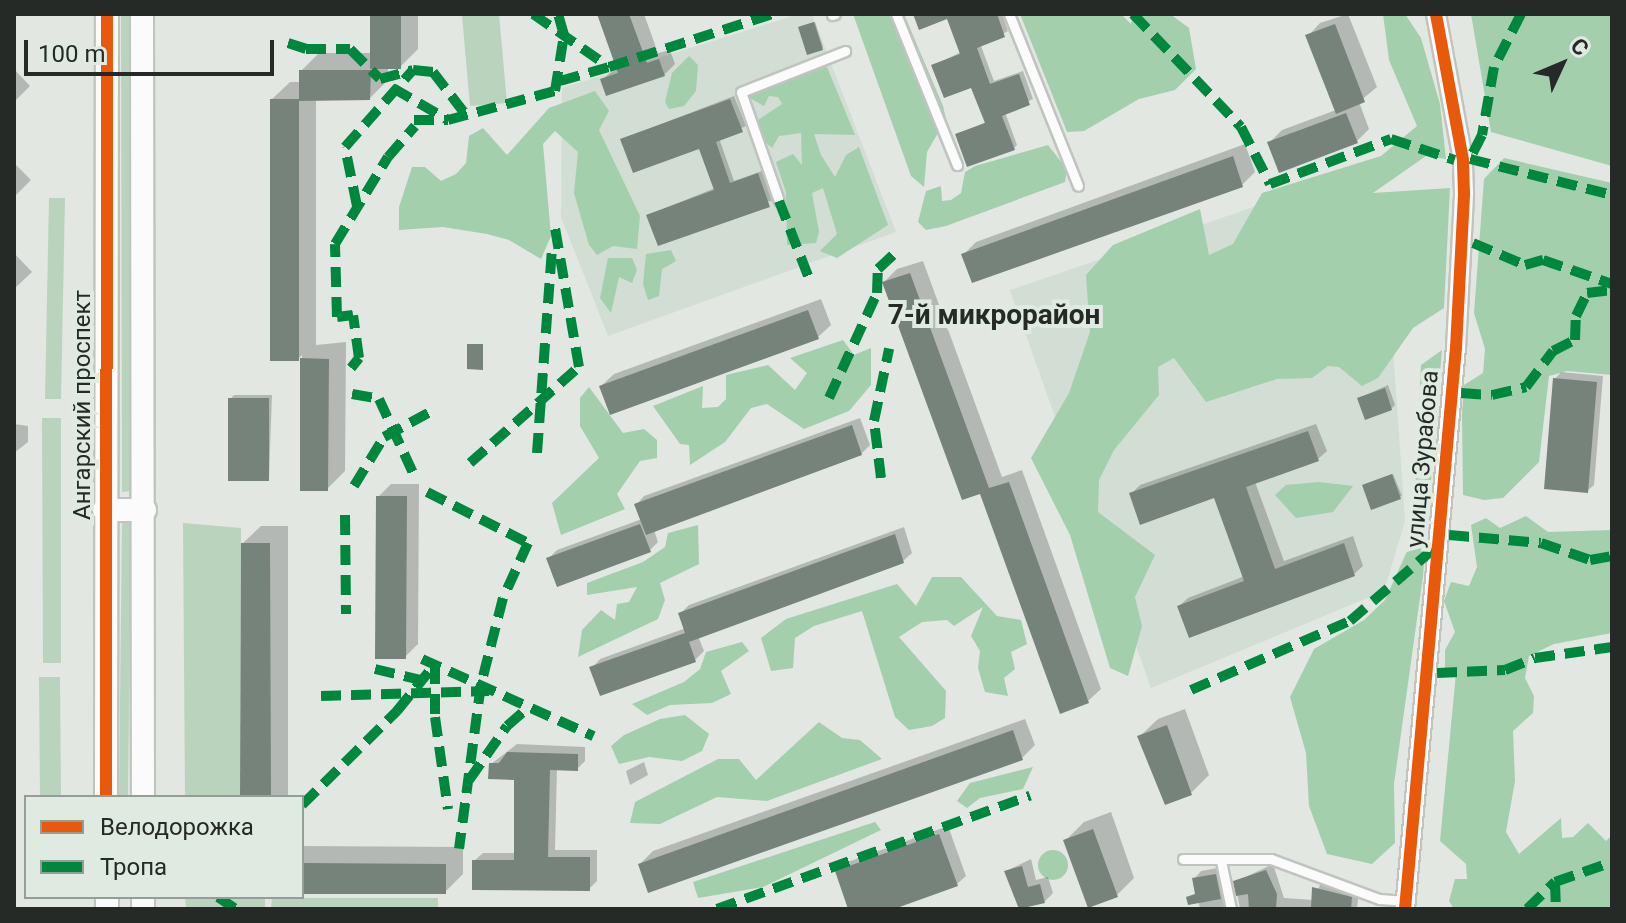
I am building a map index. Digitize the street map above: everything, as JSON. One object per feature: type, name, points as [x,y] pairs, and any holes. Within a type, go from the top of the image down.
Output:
[{"type":"street","name":"Ангарский проспект","points":[[106,795],[107,14]]},
{"type":"street","points":[[142,14],[143,795]]},
{"type":"street","name":"улица Зурабова","points":[[1405,905],[1456,348],[1464,193],[1463,160],[1436,14]]},
{"type":"street","points":[[104,510],[145,510]]},
{"type":"lane","points":[[896,14],[957,165]]},
{"type":"lane","points":[[1009,14],[1078,186]]},
{"type":"lane","points":[[779,201],[741,92],[845,51]]},
{"type":"lane","points":[[1183,859],[1271,859],[1379,899],[1405,905]]},
{"type":"lane","points":[[1221,861],[1231,909]]},
{"type":"shaded area","points":[[799,14],[812,14],[896,232],[608,336],[561,217],[562,88]]},
{"type":"shaded area","points":[[1345,176],[1388,278],[1405,521],[1384,591],[1151,688],[1010,290]]},
{"type":"green space","points":[[121,14],[131,14],[130,491],[122,492]]},
{"type":"green space","points":[[499,14],[507,103],[470,106],[462,15]]},
{"type":"green space","points":[[853,14],[904,14],[943,106],[946,119],[927,152],[924,187],[911,176]]},
{"type":"green space","points":[[1020,14],[1121,14],[1131,24],[1133,14],[1170,14],[1189,28],[1196,69],[1175,90],[1139,99],[1084,131],[1067,132]]},
{"type":"green space","points":[[1383,14],[1405,14],[1421,38],[1440,104],[1446,159],[1426,156],[1373,193],[1450,188],[1444,308],[1413,328],[1378,378],[1362,386],[1339,367],[1328,366],[1312,378],[1277,379],[1206,402],[1174,358],[1158,367],[1159,395],[1114,450],[1099,480],[1098,512],[1155,555],[1135,597],[1142,626],[1128,676],[1110,668],[1070,535],[1031,458],[1069,393],[1090,332],[1086,275],[1113,245],[1200,209],[1209,255],[1233,244],[1262,193],[1381,156],[1417,126],[1389,60]]},
{"type":"green space","points":[[1471,14],[1612,14],[1612,166],[1491,132]]},
{"type":"green space","points":[[689,56],[698,65],[696,91],[684,106],[669,109],[665,102],[672,73]]},
{"type":"green space","points":[[804,63],[827,67],[855,135],[814,134],[821,155],[835,177],[846,155],[859,147],[888,225],[837,258],[820,251],[837,234],[823,188],[812,193],[819,232],[816,243],[787,245],[786,192],[776,162],[793,154],[802,165],[801,133],[779,136],[772,148],[761,138],[758,120],[782,104],[778,97],[769,96],[764,106],[748,97],[767,76]]},
{"type":"green space","points":[[595,91],[609,111],[599,130],[640,216],[637,249],[613,246],[597,255],[589,245],[574,193],[578,152],[555,131],[543,144],[551,236],[541,259],[509,240],[487,234],[443,227],[399,230],[399,207],[412,167],[425,167],[441,181],[456,174],[466,163],[469,136],[483,128],[507,155],[549,108]]},
{"type":"green space","points":[[1048,145],[1067,169],[1065,182],[946,226],[926,230],[918,222],[926,191],[941,186],[942,201],[951,200],[961,193],[965,172],[975,166]]},
{"type":"green space","points":[[1504,158],[1612,183],[1612,375],[1567,371],[1549,376],[1539,462],[1503,498],[1484,500],[1463,495],[1462,415],[1464,385],[1483,373],[1485,349],[1474,313],[1484,179]]},
{"type":"green space","points":[[49,198],[65,198],[61,399],[45,399]]},
{"type":"green space","points":[[671,250],[676,261],[662,269],[659,296],[648,300],[643,284],[646,254]]},
{"type":"green space","points":[[608,258],[632,258],[637,270],[632,283],[619,277],[611,313],[600,298]]},
{"type":"green space","points":[[843,340],[854,355],[871,348],[871,385],[849,411],[804,429],[767,404],[751,408],[725,442],[690,465],[689,445],[680,444],[653,406],[703,386],[702,408],[718,407],[726,399],[726,375],[768,365],[795,390],[807,373],[790,358]]},
{"type":"green space","points":[[1442,350],[1423,576],[1394,784],[1395,843],[1372,864],[1327,854],[1309,806],[1306,753],[1290,697],[1314,649],[1364,620],[1385,600],[1413,538],[1421,365]]},
{"type":"green space","points":[[589,387],[623,433],[644,429],[657,440],[657,458],[640,461],[617,494],[625,509],[561,535],[552,503],[599,458],[580,426],[580,398]]},
{"type":"green space","points":[[42,418],[61,418],[61,663],[43,663]]},
{"type":"green space","points":[[1319,482],[1353,486],[1333,512],[1296,518],[1275,495],[1286,485]]},
{"type":"green space","points":[[1526,516],[1548,532],[1612,530],[1612,633],[1554,644],[1529,656],[1525,678],[1534,696],[1533,713],[1513,731],[1515,781],[1506,832],[1519,854],[1561,818],[1562,838],[1573,837],[1588,823],[1606,841],[1612,835],[1612,909],[1454,909],[1449,901],[1455,879],[1467,879],[1466,864],[1440,841],[1456,673],[1445,673],[1445,650],[1455,632],[1444,601],[1451,582],[1469,586],[1477,567],[1471,525],[1486,518],[1500,528]]},
{"type":"green space","points":[[122,521],[131,522],[128,795],[119,795]]},
{"type":"green space","points":[[183,523],[241,528],[240,795],[185,795]]},
{"type":"green space","points":[[698,525],[699,564],[660,583],[665,600],[658,619],[578,657],[582,630],[601,610],[615,620],[617,604],[629,602],[637,587],[587,595],[587,583],[643,562],[665,547],[668,533]]},
{"type":"green space","points":[[932,577],[961,577],[997,616],[1021,620],[1027,644],[1011,652],[1015,669],[1004,678],[1008,696],[985,692],[978,668],[980,651],[971,636],[983,607],[954,626],[947,620],[922,622],[899,637],[946,691],[945,718],[932,726],[909,730],[895,717],[862,611],[814,626],[795,638],[793,668],[771,671],[761,638],[786,619],[897,584],[916,606]]},
{"type":"green space","points":[[742,642],[749,651],[721,671],[731,694],[712,703],[670,705],[647,715],[632,704],[684,682],[700,669],[706,652]]},
{"type":"green space","points":[[39,677],[60,677],[61,795],[40,795]]},
{"type":"green space","points":[[685,715],[709,734],[702,751],[682,761],[649,757],[619,764],[611,746],[624,735],[660,719]]},
{"type":"green space","points":[[819,722],[842,738],[860,740],[882,759],[767,801],[717,797],[660,824],[630,823],[635,802],[718,759],[739,759],[756,780]]},
{"type":"green space","points":[[1033,767],[1023,789],[980,798],[967,808],[957,801],[970,783]]},
{"type":"green space","points":[[875,822],[881,830],[763,887],[698,898],[693,882]]},
{"type":"green space","points":[[1053,850],[1063,855],[1068,865],[1063,875],[1053,880],[1043,875],[1038,865],[1043,855]]},
{"type":"green space","points":[[438,898],[438,909],[271,909],[272,899]]},
{"type":"green space","points":[[185,899],[265,899],[265,909],[186,909]]},
{"type":"building","points":[[370,14],[401,14],[401,69],[370,69]]},
{"type":"building","points":[[597,14],[629,14],[647,63],[659,59],[665,76],[606,96],[600,79],[618,73]]},
{"type":"building","points":[[913,14],[997,14],[1005,37],[977,48],[990,84],[1019,74],[1030,105],[1002,116],[1015,150],[967,167],[955,134],[985,123],[971,88],[944,98],[931,65],[960,54],[947,19],[919,30]]},
{"type":"building","points":[[814,22],[823,50],[807,55],[798,27]]},
{"type":"building","points":[[1335,24],[1365,102],[1336,114],[1305,35]]},
{"type":"building","points":[[299,70],[371,70],[370,100],[299,101],[299,361],[270,361],[270,99],[299,99]]},
{"type":"building","points":[[730,99],[743,132],[716,142],[730,183],[758,173],[770,207],[658,246],[646,215],[714,190],[699,149],[633,173],[620,139]]},
{"type":"building","points":[[1346,113],[1358,143],[1279,173],[1267,142]]},
{"type":"building","points":[[1233,156],[1243,187],[972,283],[961,254]]},
{"type":"building","points":[[910,273],[989,488],[1009,482],[1089,703],[1060,714],[980,494],[962,500],[882,282]]},
{"type":"building","points":[[808,310],[819,339],[610,415],[599,386]]},
{"type":"building","points":[[467,344],[483,344],[483,370],[467,369]]},
{"type":"building","points":[[300,358],[329,359],[328,491],[300,491]]},
{"type":"building","points":[[1553,378],[1597,382],[1588,493],[1544,489]]},
{"type":"building","points":[[1385,388],[1392,410],[1365,420],[1357,398]]},
{"type":"building","points":[[228,398],[269,398],[269,481],[228,481]]},
{"type":"building","points":[[852,425],[862,455],[646,535],[634,504]]},
{"type":"building","points":[[1308,431],[1319,461],[1246,487],[1275,569],[1344,543],[1355,576],[1189,638],[1177,606],[1244,581],[1214,498],[1140,525],[1129,493]]},
{"type":"building","points":[[1392,474],[1401,499],[1371,510],[1362,485]]},
{"type":"building","points":[[376,496],[407,496],[406,659],[375,659]]},
{"type":"building","points":[[640,524],[651,552],[557,587],[546,558]]},
{"type":"building","points":[[895,534],[904,563],[689,642],[696,662],[600,696],[589,667],[685,633],[678,613]]},
{"type":"building","points":[[241,543],[270,543],[271,795],[240,795]]},
{"type":"building","points":[[1167,725],[1192,795],[1165,805],[1137,736]]},
{"type":"building","points":[[1013,730],[1023,760],[648,893],[638,864]]},
{"type":"building","points":[[507,752],[578,754],[578,771],[550,770],[548,857],[590,857],[590,891],[472,890],[472,860],[514,860],[514,780],[488,779],[489,763],[499,763]]},
{"type":"building","points":[[1093,829],[1118,897],[1088,908],[1063,840]]},
{"type":"building","points":[[939,834],[958,886],[894,909],[848,909],[835,871]]},
{"type":"building","points":[[304,863],[446,864],[446,894],[304,894]]},
{"type":"building","points":[[1022,866],[1028,887],[1040,884],[1045,903],[1019,909],[1004,871]]},
{"type":"building","points":[[1266,870],[1277,894],[1276,909],[1249,909],[1248,894],[1236,896],[1233,881]]},
{"type":"building","points":[[1216,874],[1221,899],[1188,905],[1186,897],[1195,894],[1192,878]]},
{"type":"building","points":[[1312,887],[1352,897],[1351,909],[1311,909]]},
{"type":"marked path","points":[[533,14],[609,67],[772,14]]},
{"type":"marked path","points":[[414,120],[448,120],[555,91],[564,35],[558,14]]},
{"type":"marked path","points":[[1133,14],[1241,127],[1270,184],[1391,139],[1455,160]]},
{"type":"marked path","points":[[1521,14],[1494,67],[1482,135],[1470,159],[1612,195]]},
{"type":"marked path","points":[[288,43],[306,49],[350,49],[380,79],[413,70],[433,72],[466,115]]},
{"type":"marked path","points":[[560,81],[609,67]]},
{"type":"marked path","points":[[357,206],[345,147],[413,70]]},
{"type":"marked path","points":[[393,88],[448,120]]},
{"type":"marked path","points":[[351,368],[359,358],[353,315],[337,317],[335,244],[388,157],[415,126]]},
{"type":"marked path","points":[[779,201],[810,281]]},
{"type":"marked path","points":[[470,463],[579,367],[554,223]]},
{"type":"marked path","points":[[1473,243],[1525,265],[1543,260],[1612,284]]},
{"type":"marked path","points":[[537,453],[552,247]]},
{"type":"marked path","points":[[829,398],[877,293],[878,269],[897,251]]},
{"type":"marked path","points":[[1461,393],[1492,395],[1526,387],[1553,351],[1575,340],[1576,316],[1587,293],[1612,290]]},
{"type":"marked path","points":[[881,478],[874,421],[889,349]]},
{"type":"marked path","points":[[352,394],[379,399],[413,473]]},
{"type":"marked path","points":[[354,486],[384,437],[430,412]]},
{"type":"marked path","points":[[427,492],[528,543],[503,598],[481,684],[459,849]]},
{"type":"marked path","points":[[345,515],[346,614]]},
{"type":"marked path","points":[[1449,535],[1541,543],[1590,560],[1612,556]]},
{"type":"marked path","points":[[1191,690],[1350,621],[1437,546]]},
{"type":"marked path","points":[[1437,673],[1505,670],[1535,658],[1612,647]]},
{"type":"marked path","points":[[422,659],[593,736]]},
{"type":"marked path","points":[[435,664],[435,717],[448,809]]},
{"type":"marked path","points":[[304,803],[397,711],[435,664]]},
{"type":"marked path","points":[[375,669],[429,682]]},
{"type":"marked path","points":[[321,696],[489,691]]},
{"type":"marked path","points":[[469,780],[507,726],[529,707]]},
{"type":"marked path","points":[[717,909],[1030,796]]},
{"type":"marked path","points":[[1527,909],[1555,882],[1612,862]]},
{"type":"marked path","points":[[1555,882],[1556,909]]},
{"type":"marked path","points":[[221,899],[236,909]]},
{"type":"cycle path","points":[[106,795],[107,14]]},
{"type":"cycle path","points":[[1405,909],[1456,348],[1464,193],[1463,160],[1436,14]]},
{"type":"district","name":"7-й микрорайон","points":[[994,315]]}]
